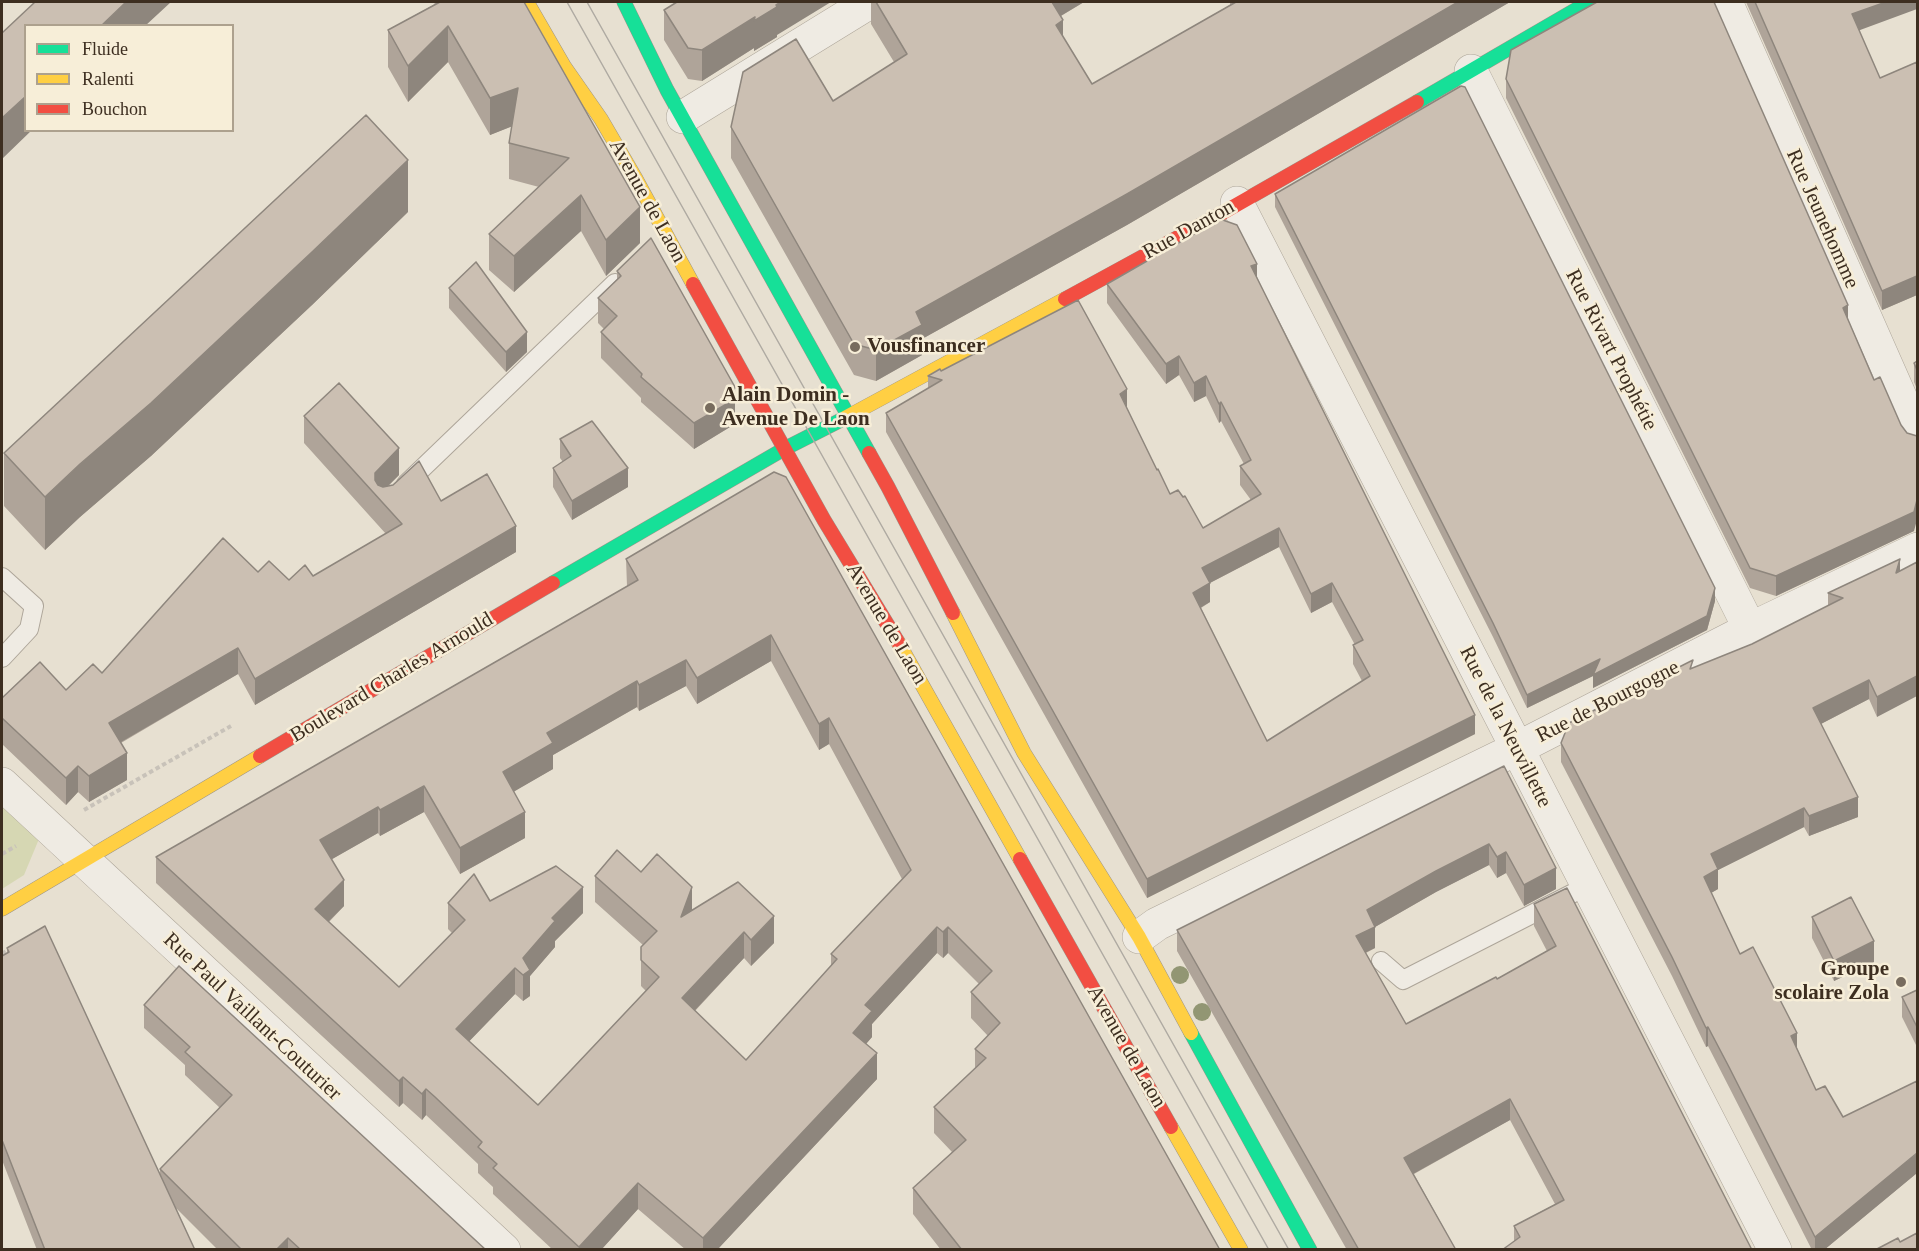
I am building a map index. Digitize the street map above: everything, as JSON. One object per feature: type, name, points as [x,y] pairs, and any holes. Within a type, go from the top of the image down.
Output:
[{"type":"main road","name":"Avenue de Laon","points":[[527,2],[564,66],[601,119],[824,520],[911,663],[1241,1250]]},
{"type":"main road","points":[[624,2],[667,90],[888,487],[1024,753],[1139,937],[1310,1250]]},
{"type":"main road","name":"Rue Danton","points":[[784,449],[876,402],[1217,216],[1589,2]]},
{"type":"main road","name":"Boulevard Charles Arnould","points":[[2,909],[623,541],[784,449]]},
{"type":"street","points":[[683,117],[870,2]]},
{"type":"street","name":"Rue Jeunehomme","points":[[1726,2],[1917,437]]},
{"type":"street","name":"Rue Rivart Prophétie","points":[[1471,71],[1750,629]]},
{"type":"street","name":"Rue de la Neuvillette","points":[[1237,203],[1775,1250]]},
{"type":"street","name":"Rue de Bourgogne","points":[[1139,937],[1157,924],[1516,749],[1750,629],[1917,549]]},
{"type":"street","name":"Rue Paul Vaillant-Couturier","points":[[2,784],[504,1250]]},
{"type":"lane","points":[[650,250],[666,234]]},
{"type":"lane","points":[[395,495],[624,275]]},
{"type":"lane","points":[[2,577],[34,606],[29,629],[2,658]]},
{"type":"lane","points":[[1381,961],[1403,980],[1587,886]]},
{"type":"green space","points":[[2,794],[39,839],[24,875],[2,889]]},
{"type":"building","points":[[35,2],[126,2],[103,24],[24,24],[24,98],[2,118],[2,33]]},
{"type":"building","points":[[440,2],[524,2],[640,207],[606,240],[581,195],[514,256],[489,234],[569,158],[509,143],[518,88],[490,98],[448,26],[408,66],[388,30]]},
{"type":"building","points":[[677,2],[781,2],[754,21],[755,17],[702,50],[688,48],[664,10]]},
{"type":"building","points":[[876,2],[1052,2],[1063,20],[1056,25],[1092,84],[1236,2],[1458,2],[1127,194],[916,312],[922,325],[876,350],[854,344],[731,127],[743,72],[796,39],[833,101],[907,54]]},
{"type":"building","points":[[1597,2],[1714,2],[1848,305],[1843,308],[1874,380],[1880,377],[1901,425],[1907,433],[1917,436],[1917,500],[1914,512],[1776,576],[1750,568],[1506,79],[1511,50]]},
{"type":"building","points":[[1755,2],[1886,2],[1852,14],[1880,78],[1917,62],[1917,276],[1882,291]]},
{"type":"building","points":[[1461,86],[1465,87],[1715,588],[1707,616],[1593,675],[1600,659],[1527,695],[1493,623],[1275,194]]},
{"type":"building","points":[[366,115],[408,160],[151,403],[45,497],[4,453]]},
{"type":"building","points":[[1220,219],[1237,225],[1257,264],[1251,266],[1475,715],[1147,879],[886,413],[942,380],[928,376],[1078,300],[1127,389],[1120,394],[1170,494],[1178,490],[1183,497],[1185,496],[1203,528],[1261,494],[1240,466],[1251,460],[1206,376],[1194,383],[1179,356],[1166,364],[1107,284]],"holes":[[[1279,528],[1311,594],[1332,583],[1363,640],[1353,645],[1370,676],[1267,741],[1193,593],[1210,583],[1202,568]]]},
{"type":"building","points":[[651,238],[735,387],[730,402],[694,423],[641,377],[642,374],[601,332],[617,316],[598,298],[621,276],[617,271]]},
{"type":"building","points":[[476,262],[527,332],[506,352],[449,288]]},
{"type":"building","points":[[339,383],[399,448],[375,473],[378,485],[383,487],[393,485],[419,461],[441,501],[487,474],[516,526],[255,679],[238,648],[109,723],[127,753],[89,776],[78,766],[66,778],[2,718],[2,698],[40,662],[66,690],[93,664],[102,673],[223,538],[258,572],[269,561],[289,580],[305,565],[313,576],[402,524],[304,416]]},
{"type":"building","points":[[592,421],[628,468],[572,501],[553,468],[571,456],[560,439]]},
{"type":"building","points":[[774,472],[786,477],[1220,1250],[962,1250],[913,1188],[966,1140],[934,1107],[986,1058],[975,1049],[1000,1023],[971,992],[992,971],[948,927],[943,932],[937,927],[865,1005],[872,1011],[853,1033],[877,1053],[703,1238],[638,1183],[579,1247],[493,1168],[497,1164],[478,1147],[482,1142],[435,1097],[426,1089],[422,1094],[403,1077],[399,1081],[156,857],[638,580],[626,559]],"holes":[[[771,635],[819,724],[829,718],[911,870],[831,954],[837,959],[746,1060],[682,998],[744,932],[751,940],[774,916],[738,882],[681,917],[692,887],[657,854],[641,872],[617,850],[595,876],[657,931],[641,947],[641,960],[659,977],[538,1105],[456,1029],[515,968],[523,975],[530,970],[523,958],[555,921],[552,918],[583,887],[556,866],[490,901],[474,874],[448,903],[465,920],[399,987],[315,909],[344,880],[320,840],[378,807],[380,810],[424,786],[460,848],[525,812],[503,772],[553,743],[547,733],[637,681],[639,685],[686,660],[697,678]]]},
{"type":"building","points":[[1900,559],[1896,573],[1917,562],[1917,676],[1877,697],[1869,680],[1813,708],[1858,797],[1809,816],[1804,808],[1711,854],[1718,869],[1704,877],[1740,954],[1753,947],[1797,1033],[1791,1036],[1816,1090],[1825,1086],[1843,1117],[1917,1081],[1917,1153],[1815,1237],[1561,743],[1569,723],[1693,660],[1690,669],[1752,644],[1843,598],[1828,593]]},
{"type":"building","points":[[1504,766],[1556,868],[1524,885],[1506,852],[1497,857],[1489,844],[1367,910],[1375,927],[1356,936],[1406,1024],[1496,977],[1497,979],[1556,946],[1534,904],[1567,888],[1752,1250],[1502,1250],[1520,1237],[1514,1226],[1564,1200],[1510,1099],[1404,1158],[1456,1250],[1359,1250],[1177,930]]},
{"type":"building","points":[[1851,897],[1874,941],[1834,961],[1812,917]]},
{"type":"building","points":[[45,926],[195,1250],[45,1250],[2,1140],[2,956],[9,952],[7,948]]},
{"type":"building","points":[[179,966],[486,1250],[301,1250],[288,1238],[276,1250],[242,1250],[160,1169],[232,1095],[185,1052],[190,1047],[144,1005]]},
{"type":"building","points":[[1917,990],[1917,1027],[1902,997]]},
{"type":"building","points":[[1917,1233],[1917,1250],[1875,1250],[1898,1238],[1900,1242]]},
{"type":"tram line","points":[[567,2],[1269,1250]]},
{"type":"tram line","points":[[587,2],[1289,1250]]},
{"type":"traffic: fast","points":[[624,2],[667,90],[869,453]]},
{"type":"traffic: fast","points":[[1417,102],[1589,2]]},
{"type":"traffic: fast","points":[[553,583],[784,449],[845,418]]},
{"type":"traffic: fast","points":[[1191,1033],[1310,1250]]},
{"type":"traffic: slow","points":[[527,2],[564,66],[601,119],[693,284]]},
{"type":"traffic: slow","points":[[845,418],[1065,299]]},
{"type":"traffic: slow","points":[[953,613],[1024,753],[1139,937],[1191,1033]]},
{"type":"traffic: slow","points":[[898,642],[1020,859]]},
{"type":"traffic: slow","points":[[2,909],[260,756]]},
{"type":"traffic: slow","points":[[1171,1127],[1241,1250]]},
{"type":"traffic: jam","points":[[1065,299],[1217,216],[1417,102]]},
{"type":"traffic: jam","points":[[693,284],[824,520],[898,642]]},
{"type":"traffic: jam","points":[[869,453],[953,613]]},
{"type":"traffic: jam","points":[[260,756],[553,583]]},
{"type":"traffic: jam","points":[[1020,859],[1171,1127]]},
{"type":"place","name":"Vousfinancer","points":[[855,347]]},
{"type":"place","name":"Alain Domin - Avenue De Laon","points":[[710,408]]},
{"type":"place","name":"Groupe scolaire Zola","points":[[1901,982]]}]
